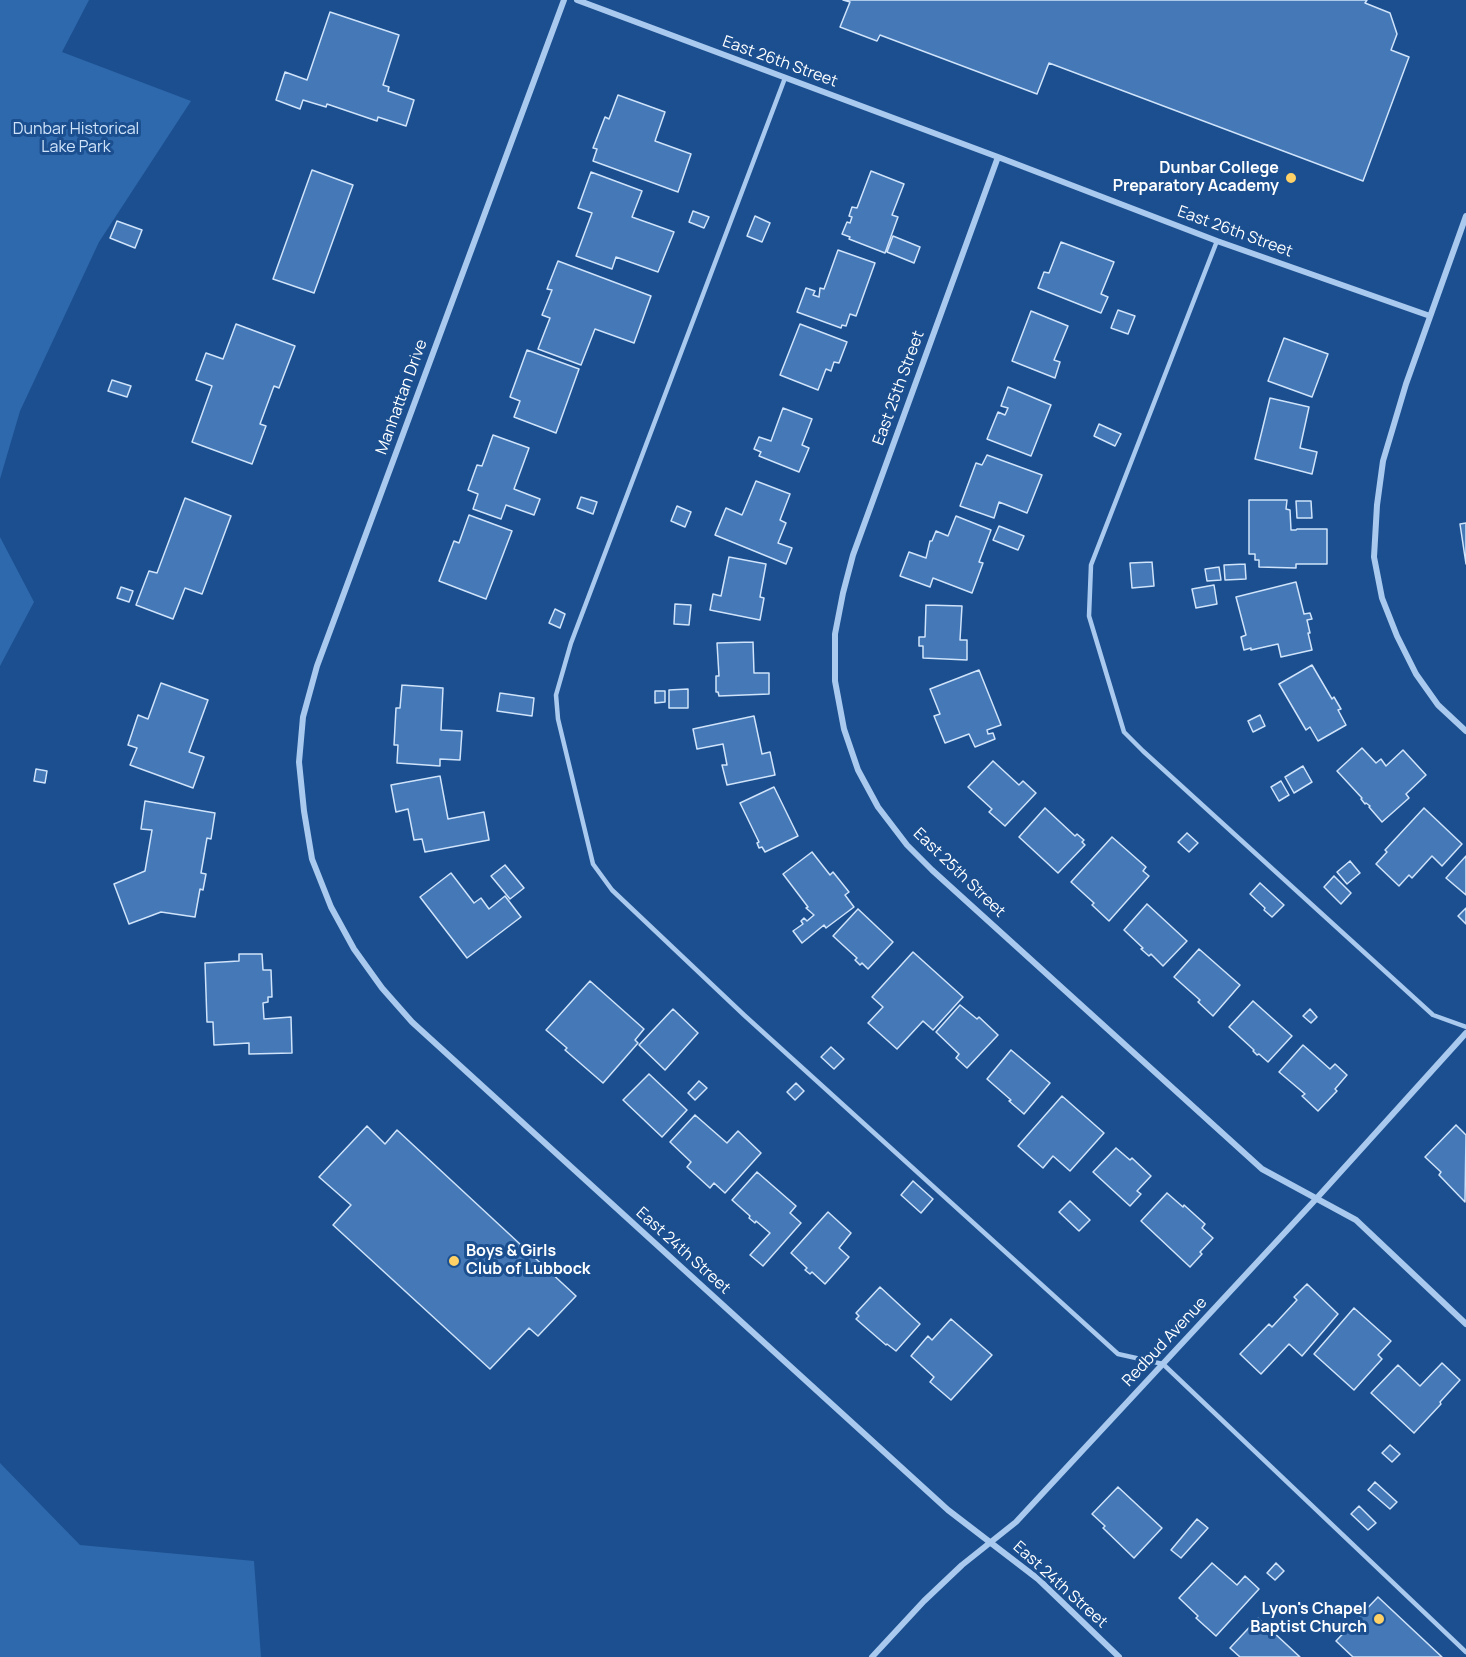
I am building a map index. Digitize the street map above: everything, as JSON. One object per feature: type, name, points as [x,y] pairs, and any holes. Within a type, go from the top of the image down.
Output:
[{"type":"street","name":"Manhattan Drive","points":[[304,811],[300,762],[303,717],[317,666],[564,0]]},
{"type":"street","name":"East 26th Street","points":[[581,1],[1217,241],[1430,316]]},
{"type":"street","name":"East 25th Street","points":[[998,157],[853,555],[843,593],[835,634],[835,681],[844,729],[858,770],[878,807],[907,845],[932,870],[1262,1169],[1356,1220],[1466,1324]]},
{"type":"street","points":[[1466,216],[1406,384],[1383,460],[1377,505],[1374,557],[1382,598],[1416,675],[1438,705],[1466,731]]},
{"type":"street","name":"East 24th Street","points":[[304,811],[312,859],[331,907],[354,949],[382,988],[412,1022],[948,1510],[1038,1579],[1119,1657]]},
{"type":"street","name":"Redbud Avenue","points":[[872,1657],[924,1601],[962,1565],[1016,1522],[1316,1199],[1466,1033]]},
{"type":"lane","points":[[785,78],[571,643],[556,695],[558,719],[593,864],[612,890],[744,1015],[1118,1354],[1163,1364],[1466,1652]]},
{"type":"lane","points":[[1217,241],[1091,565],[1089,616],[1124,732],[1433,1015],[1466,1027]]},
{"type":"green space","name":"Dunbar Historical Lake Park","points":[[0,0],[89,0],[62,52],[191,101],[99,242],[20,411],[0,479]]},
{"type":"green space","points":[[0,537],[34,602],[0,666]]},
{"type":"green space","points":[[0,1463],[80,1545],[254,1561],[261,1657],[0,1657]]},
{"type":"building","points":[[843,0],[1367,0],[1365,3],[1390,13],[1397,34],[1391,50],[1409,57],[1363,181],[1049,63],[1037,94],[880,35],[877,41],[840,27],[850,2]]},
{"type":"building","points":[[330,12],[399,35],[383,85],[389,87],[388,91],[414,100],[406,126],[378,117],[377,121],[327,104],[326,107],[303,100],[300,109],[276,100],[285,72],[307,80]]},
{"type":"building","points":[[618,95],[665,112],[655,141],[691,154],[678,192],[593,161],[597,149],[593,148],[605,117],[609,119]]},
{"type":"building","points":[[312,170],[353,185],[314,293],[273,279]]},
{"type":"building","points":[[871,171],[904,184],[892,215],[898,217],[885,253],[842,234],[847,222],[850,223],[852,217],[849,216],[852,207],[857,208]]},
{"type":"building","points":[[591,172],[642,191],[632,217],[674,232],[658,272],[616,257],[612,269],[576,256],[592,213],[578,208]]},
{"type":"building","points":[[693,211],[709,217],[704,228],[689,222]]},
{"type":"building","points":[[755,216],[770,223],[762,242],[747,236]]},
{"type":"building","points":[[117,221],[142,230],[135,248],[110,238]]},
{"type":"building","points":[[893,236],[920,247],[914,263],[887,252]]},
{"type":"building","points":[[1061,242],[1114,262],[1101,294],[1108,297],[1101,313],[1038,288],[1044,272],[1049,273]]},
{"type":"building","points":[[838,250],[875,263],[856,316],[850,314],[846,326],[842,325],[841,328],[797,312],[806,288],[815,291],[813,295],[819,297],[820,288],[824,289]]},
{"type":"building","points":[[558,261],[651,296],[634,343],[595,329],[581,365],[538,349],[550,318],[542,315],[552,290],[547,289]]},
{"type":"building","points":[[1118,310],[1135,316],[1128,334],[1111,328]]},
{"type":"building","points":[[1031,311],[1068,326],[1054,360],[1060,362],[1055,378],[1012,361]]},
{"type":"building","points":[[236,324],[295,346],[279,388],[274,386],[260,424],[266,426],[252,464],[192,442],[212,386],[196,380],[206,353],[223,359]]},
{"type":"building","points":[[800,324],[847,342],[839,363],[834,362],[831,371],[826,369],[818,390],[780,375]]},
{"type":"building","points":[[1284,338],[1328,354],[1312,397],[1268,381]]},
{"type":"building","points":[[527,350],[579,369],[556,433],[514,417],[520,401],[510,397]]},
{"type":"building","points":[[112,380],[131,386],[127,397],[108,391]]},
{"type":"building","points":[[1008,387],[1051,405],[1031,456],[987,439],[998,412],[1005,415],[1008,408],[1001,406]]},
{"type":"building","points":[[1270,398],[1309,407],[1300,448],[1317,452],[1312,474],[1255,459]]},
{"type":"building","points":[[783,408],[812,419],[802,445],[809,448],[799,472],[759,456],[761,452],[754,449],[759,437],[771,441]]},
{"type":"building","points":[[1099,424],[1121,434],[1115,446],[1094,436]]},
{"type":"building","points":[[493,435],[529,448],[514,489],[540,499],[534,515],[506,505],[501,519],[473,509],[478,494],[468,490],[477,465],[482,466]]},
{"type":"building","points":[[987,455],[1042,475],[1027,513],[999,502],[994,518],[960,506],[976,463],[982,465]]},
{"type":"building","points":[[756,481],[790,494],[780,520],[786,523],[778,543],[792,548],[786,564],[715,535],[726,508],[742,515]]},
{"type":"building","points":[[581,497],[597,502],[593,514],[577,508]]},
{"type":"building","points":[[185,498],[231,516],[202,594],[185,588],[173,619],[136,605],[149,571],[157,573]]},
{"type":"building","points":[[1249,500],[1287,500],[1286,509],[1290,510],[1291,530],[1327,529],[1327,564],[1296,564],[1296,568],[1259,567],[1259,560],[1255,560],[1255,554],[1249,554]]},
{"type":"building","points":[[1296,501],[1311,501],[1312,518],[1297,518]]},
{"type":"building","points":[[677,506],[691,512],[685,527],[671,521]]},
{"type":"building","points":[[469,515],[512,531],[486,599],[439,581],[454,541],[459,543]]},
{"type":"building","points":[[956,516],[991,530],[979,562],[983,563],[972,593],[933,578],[930,587],[900,576],[909,552],[926,558],[930,541],[936,531],[948,536]]},
{"type":"building","points":[[1466,523],[1466,564],[1460,524]]},
{"type":"building","points":[[999,526],[1024,536],[1018,550],[993,540]]},
{"type":"building","points":[[729,557],[766,564],[760,597],[764,598],[760,620],[710,610],[713,594],[721,596]]},
{"type":"building","points":[[1152,562],[1154,586],[1132,588],[1130,563]]},
{"type":"building","points":[[1245,564],[1246,579],[1225,580],[1224,565]]},
{"type":"building","points":[[1219,567],[1221,580],[1207,581],[1205,569]]},
{"type":"building","points":[[1296,582],[1304,614],[1310,613],[1312,619],[1307,620],[1312,650],[1281,657],[1278,644],[1244,650],[1241,637],[1246,635],[1236,597]]},
{"type":"building","points":[[1214,585],[1217,604],[1196,608],[1192,589]]},
{"type":"building","points":[[121,587],[133,591],[129,602],[117,598]]},
{"type":"building","points":[[675,604],[691,605],[689,625],[674,624]]},
{"type":"building","points":[[926,605],[962,606],[960,640],[967,640],[967,660],[923,658],[923,646],[919,646],[919,637],[925,637]]},
{"type":"building","points":[[555,609],[565,614],[560,628],[549,623]]},
{"type":"building","points":[[753,642],[754,673],[769,673],[769,694],[719,696],[716,692],[716,676],[719,676],[717,643]]},
{"type":"building","points":[[1312,665],[1332,699],[1334,697],[1341,709],[1338,710],[1346,725],[1318,741],[1310,727],[1306,730],[1279,684]]},
{"type":"building","points":[[979,670],[1001,725],[987,730],[988,734],[993,733],[995,739],[975,747],[969,734],[945,743],[934,716],[940,714],[930,689]]},
{"type":"building","points":[[161,683],[208,700],[189,752],[204,757],[193,788],[130,765],[137,748],[128,745],[138,715],[148,719]]},
{"type":"building","points":[[402,685],[443,688],[441,730],[462,731],[460,760],[440,759],[440,766],[397,763],[398,745],[394,745],[396,708],[400,708]]},
{"type":"building","points":[[688,689],[688,708],[669,708],[669,690]]},
{"type":"building","points":[[655,691],[665,691],[665,702],[655,703]]},
{"type":"building","points":[[500,693],[534,698],[532,716],[497,711]]},
{"type":"building","points":[[1260,715],[1265,726],[1253,732],[1248,721]]},
{"type":"building","points":[[754,716],[762,754],[770,752],[775,775],[727,785],[722,765],[727,765],[723,744],[697,749],[693,729]]},
{"type":"building","points":[[1362,748],[1376,763],[1381,759],[1386,766],[1403,750],[1426,775],[1406,794],[1409,798],[1382,822],[1337,771]]},
{"type":"building","points":[[993,761],[1019,785],[1023,781],[1036,793],[1005,826],[989,812],[992,809],[968,787]]},
{"type":"building","points":[[1303,766],[1312,782],[1294,793],[1285,777]]},
{"type":"building","points":[[36,769],[47,771],[45,783],[34,781]]},
{"type":"building","points":[[440,776],[448,819],[484,812],[489,840],[425,852],[422,839],[414,840],[408,809],[396,812],[391,785]]},
{"type":"building","points":[[1281,781],[1289,795],[1279,801],[1271,787]]},
{"type":"building","points":[[774,787],[798,836],[765,852],[762,847],[759,848],[757,843],[759,842],[740,803]]},
{"type":"building","points":[[145,801],[215,813],[211,839],[207,838],[201,873],[206,874],[203,890],[200,889],[195,917],[161,912],[129,924],[114,884],[145,871],[152,830],[141,829]]},
{"type":"building","points":[[1045,808],[1075,836],[1077,834],[1084,840],[1082,842],[1085,845],[1058,873],[1019,837]]},
{"type":"building","points":[[1424,808],[1462,844],[1442,866],[1432,856],[1412,878],[1409,875],[1399,886],[1376,864],[1387,852],[1385,850]]},
{"type":"building","points":[[1187,833],[1198,843],[1189,852],[1178,842]]},
{"type":"building","points":[[1112,837],[1146,867],[1143,871],[1149,876],[1109,921],[1092,905],[1094,903],[1071,882]]},
{"type":"building","points":[[812,852],[830,875],[833,872],[849,892],[845,895],[854,907],[826,928],[824,925],[802,943],[793,931],[803,924],[801,921],[804,918],[807,921],[814,915],[806,908],[808,907],[783,874]]},
{"type":"building","points":[[1466,856],[1466,895],[1446,878]]},
{"type":"building","points":[[1350,861],[1360,873],[1347,884],[1337,872]]},
{"type":"building","points":[[505,865],[524,888],[510,899],[491,876]]},
{"type":"building","points":[[451,873],[474,903],[481,898],[489,909],[505,896],[521,917],[467,958],[420,897]]},
{"type":"building","points":[[1334,876],[1351,893],[1341,904],[1324,887]]},
{"type":"building","points":[[1260,883],[1284,905],[1272,917],[1250,894]]},
{"type":"building","points":[[1147,904],[1187,941],[1163,966],[1151,954],[1149,956],[1141,949],[1143,948],[1124,930]]},
{"type":"building","points":[[1466,908],[1466,924],[1458,916]]},
{"type":"building","points":[[858,909],[893,942],[868,969],[862,963],[860,965],[855,960],[857,958],[833,936]]},
{"type":"building","points":[[1199,949],[1240,985],[1213,1016],[1198,1002],[1200,1000],[1174,977]]},
{"type":"building","points":[[913,952],[963,997],[933,1030],[923,1021],[897,1049],[868,1023],[883,1007],[872,997]]},
{"type":"building","points":[[239,954],[262,954],[263,970],[271,970],[272,997],[268,997],[268,1002],[263,1003],[264,1019],[291,1017],[292,1053],[249,1054],[249,1043],[214,1045],[213,1022],[207,1022],[205,963],[239,961]]},
{"type":"building","points":[[590,981],[644,1029],[635,1040],[638,1043],[603,1083],[546,1030]]},
{"type":"building","points":[[1253,1001],[1292,1036],[1268,1062],[1259,1054],[1257,1055],[1229,1027]]},
{"type":"building","points":[[960,1005],[977,1019],[979,1017],[998,1035],[967,1068],[956,1058],[959,1054],[936,1032]]},
{"type":"building","points":[[673,1009],[698,1033],[665,1070],[639,1045]]},
{"type":"building","points":[[1310,1009],[1317,1017],[1311,1023],[1303,1016]]},
{"type":"building","points":[[1303,1045],[1330,1069],[1335,1064],[1347,1075],[1335,1089],[1337,1091],[1318,1111],[1302,1096],[1305,1094],[1279,1072]]},
{"type":"building","points":[[831,1047],[844,1059],[834,1069],[821,1057]]},
{"type":"building","points":[[1011,1050],[1050,1083],[1024,1114],[987,1079]]},
{"type":"building","points":[[649,1074],[687,1110],[662,1137],[623,1100]]},
{"type":"building","points":[[699,1081],[707,1088],[695,1100],[688,1093]]},
{"type":"building","points":[[796,1083],[804,1091],[795,1100],[787,1092]]},
{"type":"building","points":[[1062,1096],[1104,1133],[1070,1171],[1053,1156],[1043,1168],[1018,1146]]},
{"type":"building","points":[[695,1115],[727,1143],[738,1131],[761,1153],[725,1193],[714,1183],[710,1188],[687,1167],[691,1162],[670,1142]]},
{"type":"building","points":[[1456,1125],[1466,1135],[1465,1202],[1439,1175],[1441,1172],[1425,1157]]},
{"type":"building","name":"Boys & Girls Club of Lubbock","points":[[367,1126],[385,1144],[397,1130],[576,1296],[538,1336],[529,1328],[490,1369],[333,1225],[351,1205],[319,1177]]},
{"type":"building","points":[[1116,1148],[1130,1160],[1132,1158],[1151,1176],[1137,1191],[1141,1194],[1130,1206],[1093,1172]]},
{"type":"building","points":[[757,1172],[796,1206],[790,1213],[801,1223],[763,1266],[750,1255],[770,1233],[749,1218],[750,1216],[732,1200]]},
{"type":"building","points":[[913,1181],[933,1199],[921,1213],[901,1195]]},
{"type":"building","points":[[1167,1193],[1205,1224],[1202,1228],[1213,1238],[1190,1267],[1141,1221]]},
{"type":"building","points":[[1070,1201],[1090,1220],[1079,1231],[1059,1212]]},
{"type":"building","points":[[828,1212],[851,1233],[839,1248],[849,1257],[825,1284],[812,1272],[810,1274],[805,1270],[807,1268],[791,1253]]},
{"type":"building","points":[[1307,1284],[1338,1314],[1302,1356],[1289,1344],[1261,1374],[1240,1354],[1269,1324],[1272,1327],[1297,1300],[1294,1297]]},
{"type":"building","points":[[880,1287],[920,1324],[896,1351],[856,1319],[859,1316],[856,1313]]},
{"type":"building","points":[[1354,1308],[1391,1341],[1378,1355],[1382,1359],[1354,1390],[1314,1354]]},
{"type":"building","points":[[951,1319],[992,1355],[951,1400],[930,1382],[934,1377],[911,1356],[928,1336],[932,1340]]},
{"type":"building","points":[[1442,1363],[1460,1380],[1414,1433],[1371,1393],[1398,1365],[1420,1386]]},
{"type":"building","points":[[1390,1445],[1400,1454],[1392,1462],[1382,1453]]},
{"type":"building","points":[[1375,1482],[1397,1502],[1390,1509],[1368,1490]]},
{"type":"building","points":[[1118,1487],[1162,1528],[1134,1558],[1092,1514]]},
{"type":"building","points":[[1359,1506],[1376,1523],[1368,1530],[1351,1514]]},
{"type":"building","points":[[1197,1519],[1208,1528],[1181,1558],[1171,1550]]},
{"type":"building","points":[[1212,1563],[1237,1585],[1245,1576],[1259,1589],[1216,1636],[1179,1598]]},
{"type":"building","points":[[1276,1563],[1284,1571],[1275,1580],[1267,1573]]},
{"type":"building","name":"Lyon's Chapel Baptist Church","points":[[1378,1597],[1442,1657],[1353,1657],[1336,1641]]},
{"type":"building","points":[[1258,1618],[1300,1657],[1240,1657],[1230,1648]]},
{"type":"place","name":"Dunbar College Preparatory Academy","points":[[1291,178]]},
{"type":"place","name":"Boys & Girls Club of Lubbock","points":[[454,1261]]},
{"type":"place","name":"Lyon's Chapel Baptist Church","points":[[1379,1619]]}]
